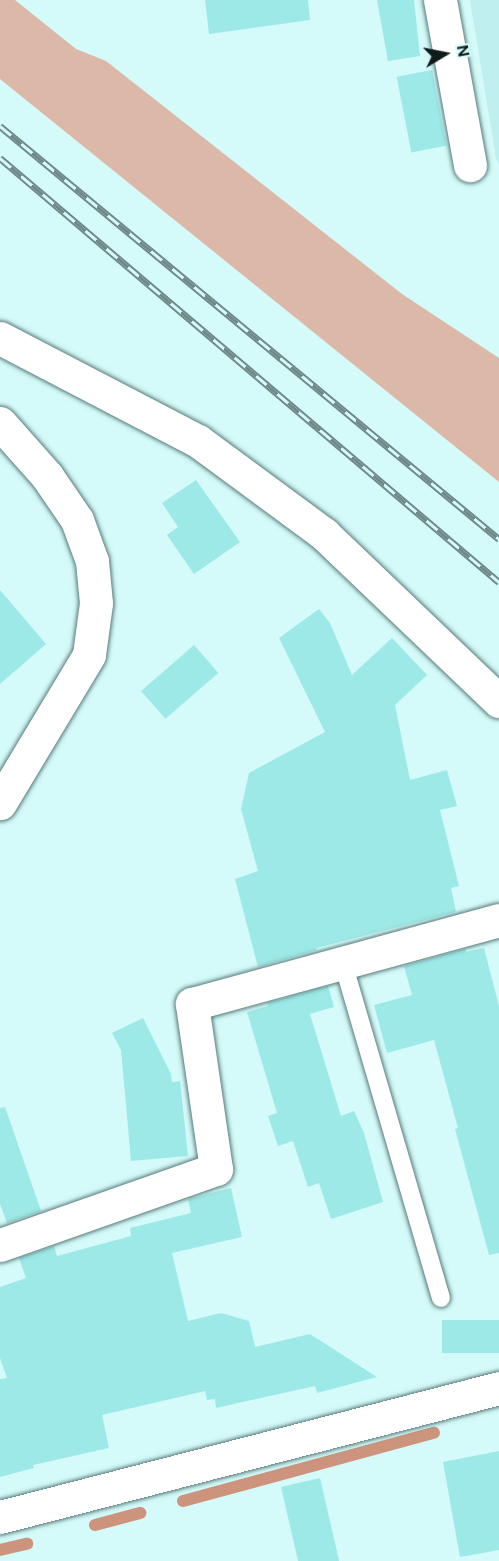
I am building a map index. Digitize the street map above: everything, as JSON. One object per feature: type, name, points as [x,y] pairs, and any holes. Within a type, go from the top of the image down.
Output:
[{"type":"street","points":[[440,0],[470,165]]},
{"type":"street","points":[[0,338],[198,441],[324,534],[499,701]]},
{"type":"street","points":[[0,423],[47,476],[77,520],[92,561],[96,603],[89,654],[0,803]]},
{"type":"street","points":[[0,1245],[216,1169],[192,1004],[499,920]]},
{"type":"street","points":[[0,1517],[499,1388]]},
{"type":"lane","points":[[343,963],[441,1298]]},
{"type":"shaded area","points":[[0,0],[15,0],[76,49],[106,61],[402,294],[499,358],[499,482],[0,79]]},
{"type":"shaded area","points":[[470,0],[499,0],[499,164],[496,158]]},
{"type":"building","points":[[205,0],[308,0],[310,20],[209,34]]},
{"type":"building","points":[[377,0],[414,0],[420,56],[388,61]]},
{"type":"building","points":[[432,70],[447,146],[411,152],[397,77]]},
{"type":"building","points":[[196,480],[240,542],[194,574],[167,535],[178,527],[162,503]]},
{"type":"building","points":[[0,590],[46,644],[0,684]]},
{"type":"building","points":[[319,609],[330,623],[352,675],[392,638],[427,675],[395,705],[410,780],[447,770],[457,806],[440,810],[459,886],[451,888],[456,912],[316,948],[317,950],[258,967],[235,879],[258,871],[241,809],[249,773],[325,732],[279,638]]},
{"type":"building","points":[[194,645],[218,673],[165,719],[141,691]]},
{"type":"building","points":[[484,948],[499,1006],[499,1253],[489,1255],[434,1040],[387,1053],[374,1005],[412,995],[404,966],[465,949],[466,952]]},
{"type":"building","points":[[328,986],[334,1007],[310,1014],[341,1116],[354,1111],[364,1133],[383,1202],[331,1219],[319,1183],[308,1187],[293,1141],[278,1146],[268,1116],[277,1113],[247,1012],[268,1006],[267,1003]]},
{"type":"building","points":[[143,1018],[171,1074],[172,1082],[180,1081],[188,1156],[131,1161],[121,1050],[112,1033]]},
{"type":"building","points":[[5,1107],[41,1211],[7,1223],[0,1204],[0,1108]]},
{"type":"building","points":[[231,1188],[242,1237],[172,1253],[188,1321],[221,1313],[249,1321],[255,1347],[310,1334],[377,1377],[317,1393],[315,1386],[216,1408],[215,1399],[207,1400],[205,1391],[102,1415],[109,1448],[33,1465],[34,1468],[0,1477],[0,1379],[7,1378],[0,1358],[0,1287],[26,1278],[19,1258],[54,1246],[57,1256],[131,1236],[130,1228],[191,1213],[188,1199]]},
{"type":"building","points":[[442,1320],[499,1320],[499,1353],[442,1353]]},
{"type":"building","points":[[499,1451],[499,1550],[460,1557],[443,1462]]},
{"type":"building","points":[[320,1478],[339,1561],[298,1561],[281,1487]]},
{"type":"waterway","points":[[183,1501],[434,1433]]},
{"type":"waterway","points":[[95,1525],[140,1513]]},
{"type":"waterway","points":[[0,1550],[27,1544]]},
{"type":"railway","points":[[0,126],[499,539]]},
{"type":"railway","points":[[0,158],[499,582]]}]
